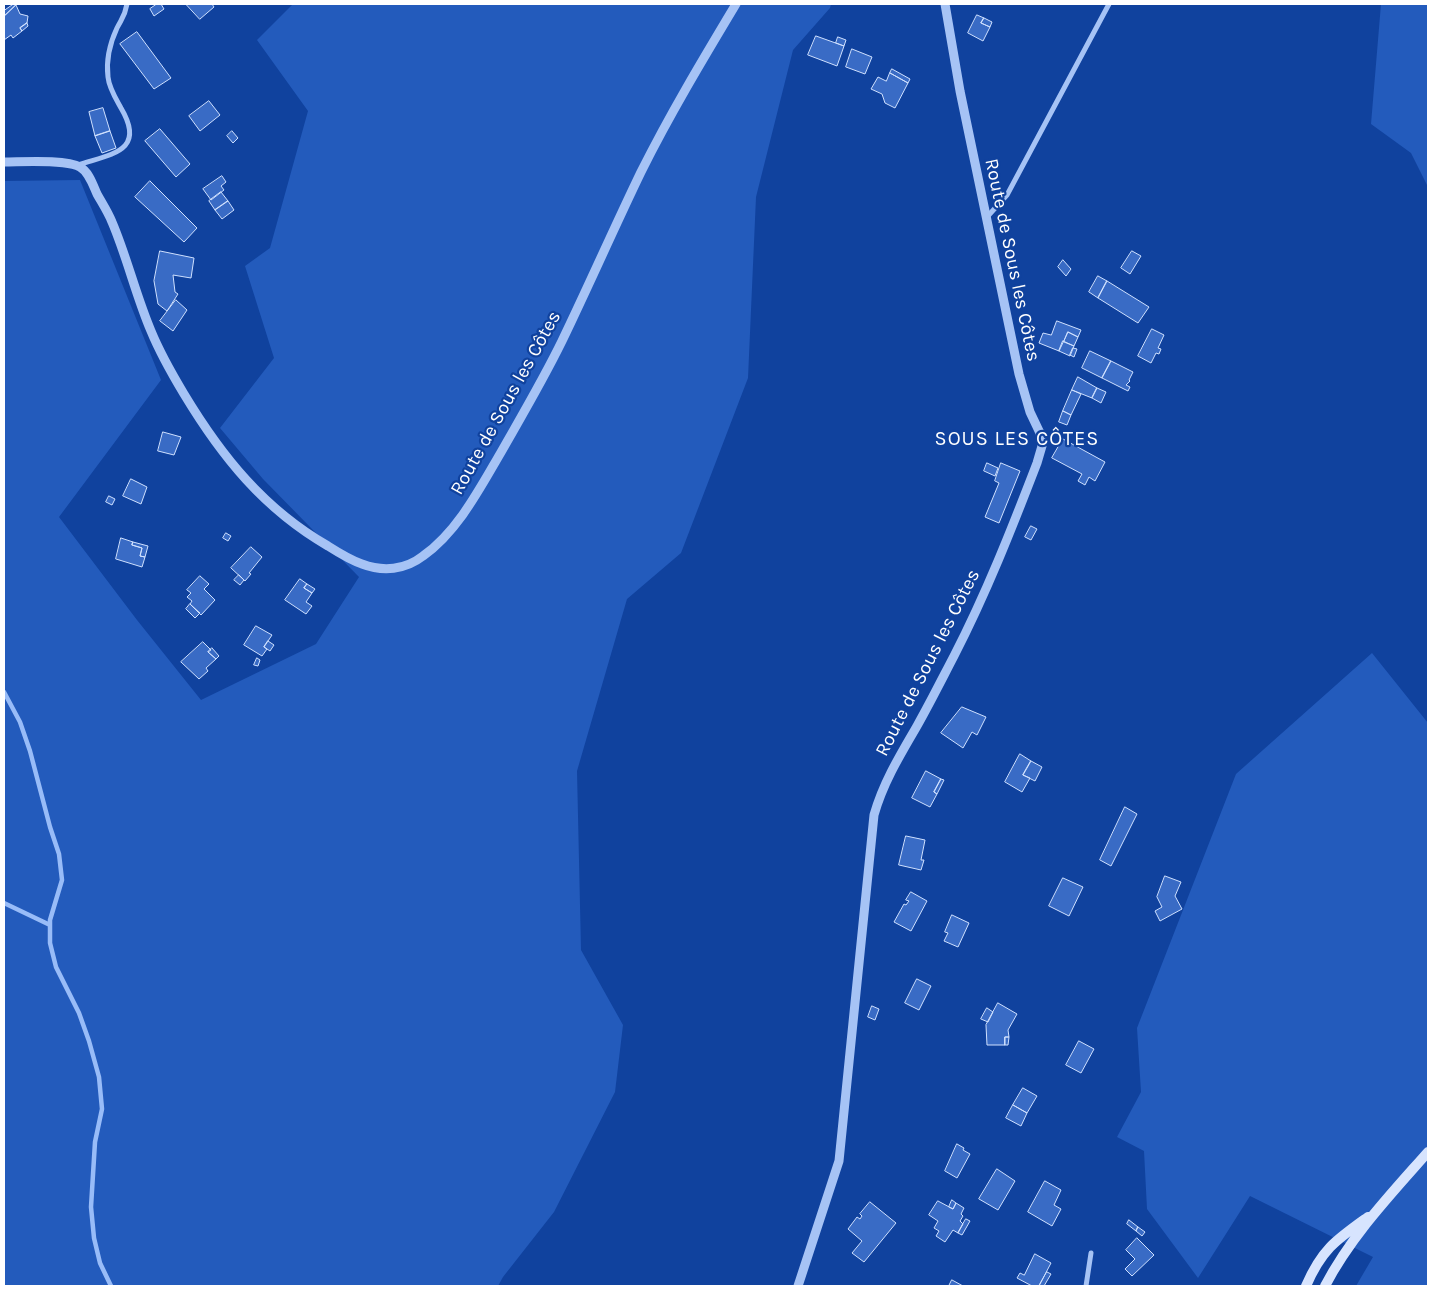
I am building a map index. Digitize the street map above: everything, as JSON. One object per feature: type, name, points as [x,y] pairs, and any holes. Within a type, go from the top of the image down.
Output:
[{"type":"main road","points":[[1325,1286],[1344,1253],[1377,1210],[1428,1152]]},
{"type":"main road","points":[[1306,1286],[1320,1258],[1331,1244],[1377,1210]]},
{"type":"street","points":[[4,162],[60,162],[78,165],[123,149],[129,140],[128,120],[112,93],[108,79],[109,53],[118,27],[125,17],[127,4]]},
{"type":"street","name":"Route de Sous les Côtes","points":[[78,165],[87,172],[112,223],[152,334],[174,377],[198,418],[245,480],[266,501],[302,531],[354,561],[375,569],[394,568],[410,564],[440,542],[481,486],[561,343],[642,172],[695,72],[736,4]]},
{"type":"street","name":"Route de Sous les Côtes","points":[[798,1286],[839,1161],[874,815],[879,797],[958,650],[995,567],[1042,446],[1040,433],[1030,412],[1019,374],[960,91],[944,4]]},
{"type":"street","points":[[987,217],[1007,195],[1109,4]]},
{"type":"street","points":[[1086,1286],[1091,1253]]},
{"type":"shaded area","points":[[293,4],[831,4],[830,8],[793,50],[756,197],[748,378],[681,553],[627,599],[577,771],[581,950],[623,1025],[615,1092],[554,1212],[498,1286],[4,1286],[4,181],[80,180],[161,380],[59,517],[137,620],[201,700],[316,644],[359,577],[263,479],[220,428],[274,358],[245,266],[270,248],[308,111],[257,40]]},
{"type":"shaded area","points":[[1381,4],[1428,4],[1428,187],[1411,153],[1371,124]]},
{"type":"shaded area","points":[[1372,653],[1428,723],[1428,1286],[1356,1286],[1373,1257],[1250,1196],[1198,1278],[1147,1209],[1144,1151],[1117,1137],[1141,1092],[1137,1028],[1236,774]]},
{"type":"building","points":[[14,4],[16,5],[5,15],[4,11]]},
{"type":"building","points":[[157,4],[161,4],[164,9],[154,16],[150,9]]},
{"type":"building","points":[[186,4],[212,4],[214,7],[200,19]]},
{"type":"building","points":[[16,5],[20,14],[28,16],[27,23],[20,28],[22,31],[13,38],[11,35],[4,40],[4,13],[5,15]]},
{"type":"building","points":[[977,15],[984,18],[981,23],[990,27],[983,41],[968,33]]},
{"type":"building","points":[[984,18],[992,22],[990,27],[981,23]]},
{"type":"building","points":[[27,23],[28,26],[22,31],[20,28]]},
{"type":"building","points":[[137,32],[171,78],[154,89],[120,44]]},
{"type":"building","points":[[816,36],[844,46],[837,66],[808,55]]},
{"type":"building","points":[[838,37],[846,40],[844,46],[836,43]]},
{"type":"building","points":[[852,49],[872,57],[865,74],[846,67]]},
{"type":"building","points":[[892,69],[910,79],[908,83],[890,73]]},
{"type":"building","points":[[890,73],[908,83],[895,108],[885,103],[882,94],[871,89],[878,77],[886,81]]},
{"type":"building","points":[[209,101],[220,115],[200,131],[189,116]]},
{"type":"building","points":[[103,108],[110,131],[95,136],[89,112]]},
{"type":"building","points":[[160,129],[190,164],[176,177],[145,141]]},
{"type":"building","points":[[110,131],[116,148],[102,153],[95,136]]},
{"type":"building","points":[[232,131],[238,138],[233,143],[227,136]]},
{"type":"building","points":[[222,176],[226,182],[221,186],[224,190],[211,200],[203,189]]},
{"type":"building","points":[[150,181],[197,228],[184,242],[135,197]]},
{"type":"building","points":[[221,192],[228,201],[215,210],[209,201]]},
{"type":"building","points":[[228,201],[234,210],[222,219],[215,210]]},
{"type":"building","points":[[160,251],[194,258],[191,278],[173,275],[175,292],[178,294],[167,311],[158,304],[154,281]]},
{"type":"building","points":[[1132,251],[1141,256],[1130,274],[1121,268]]},
{"type":"building","points":[[1063,260],[1071,269],[1066,276],[1058,267]]},
{"type":"building","points":[[1098,276],[1107,281],[1098,298],[1089,292]]},
{"type":"building","points":[[1107,281],[1149,307],[1138,323],[1098,298]]},
{"type":"building","points":[[176,300],[187,310],[173,331],[160,321]]},
{"type":"building","points":[[1057,321],[1081,330],[1078,337],[1068,332],[1059,351],[1039,343],[1043,333],[1051,335]]},
{"type":"building","points":[[1152,329],[1164,335],[1158,348],[1161,349],[1159,354],[1156,353],[1151,363],[1138,356]]},
{"type":"building","points":[[1068,332],[1078,337],[1074,346],[1064,342]]},
{"type":"building","points":[[1063,341],[1074,346],[1070,356],[1059,351]]},
{"type":"building","points":[[1073,348],[1077,349],[1074,357],[1070,355]]},
{"type":"building","points":[[1090,351],[1111,361],[1102,378],[1082,368]]},
{"type":"building","points":[[1111,361],[1133,372],[1130,381],[1126,385],[1130,387],[1128,391],[1102,378]]},
{"type":"building","points":[[1078,377],[1097,388],[1092,398],[1072,390]]},
{"type":"building","points":[[1097,388],[1106,392],[1101,403],[1092,398]]},
{"type":"building","points":[[1072,390],[1081,394],[1071,415],[1063,411]]},
{"type":"building","points":[[1063,411],[1071,415],[1067,425],[1059,422]]},
{"type":"building","points":[[163,432],[181,437],[174,455],[158,451]]},
{"type":"building","points":[[1063,439],[1105,462],[1095,481],[1089,477],[1085,485],[1078,481],[1082,474],[1052,458]]},
{"type":"building","points":[[987,463],[998,468],[995,476],[984,471]]},
{"type":"building","points":[[1001,463],[1020,471],[999,523],[985,517],[999,483],[995,481]]},
{"type":"building","points":[[131,479],[147,487],[141,504],[123,496]]},
{"type":"building","points":[[109,496],[115,499],[112,505],[106,502]]},
{"type":"building","points":[[1031,526],[1037,529],[1031,540],[1025,537]]},
{"type":"building","points":[[226,533],[231,536],[228,541],[223,538]]},
{"type":"building","points":[[121,538],[133,542],[132,545],[142,548],[140,556],[145,557],[142,567],[116,559]]},
{"type":"building","points":[[133,542],[148,546],[145,557],[140,556],[142,548],[132,545]]},
{"type":"building","points":[[251,547],[262,557],[245,581],[231,568]]},
{"type":"building","points":[[239,575],[244,580],[240,585],[234,580]]},
{"type":"building","points":[[200,576],[209,584],[204,589],[215,600],[201,615],[190,604],[192,601],[187,597],[191,593],[187,590]]},
{"type":"building","points":[[300,579],[307,584],[304,588],[312,593],[306,602],[312,606],[306,614],[285,600]]},
{"type":"building","points":[[307,584],[315,589],[312,593],[304,588]]},
{"type":"building","points":[[190,604],[200,613],[195,618],[186,609]]},
{"type":"building","points":[[256,626],[272,635],[264,647],[267,649],[262,656],[244,645]]},
{"type":"building","points":[[268,641],[274,645],[270,651],[264,647]]},
{"type":"building","points":[[203,642],[211,650],[208,652],[216,659],[206,668],[208,671],[199,679],[181,662]]},
{"type":"building","points":[[212,648],[219,656],[216,659],[208,652]]},
{"type":"building","points":[[257,658],[260,660],[258,666],[254,665]]},
{"type":"building","points":[[962,707],[986,717],[977,735],[972,732],[963,748],[941,733]]},
{"type":"building","points":[[1020,754],[1031,761],[1023,775],[1030,778],[1022,792],[1005,782]]},
{"type":"building","points":[[1031,761],[1042,767],[1035,781],[1023,775]]},
{"type":"building","points":[[926,771],[941,779],[934,792],[937,794],[930,807],[912,798]]},
{"type":"building","points":[[941,779],[944,780],[937,794],[934,792]]},
{"type":"building","points":[[1125,807],[1137,814],[1111,866],[1100,860]]},
{"type":"building","points":[[906,836],[925,840],[921,860],[924,860],[921,870],[899,865]]},
{"type":"building","points":[[1165,876],[1181,882],[1175,896],[1182,909],[1160,921],[1155,911],[1162,907],[1157,897]]},
{"type":"building","points":[[1063,878],[1083,887],[1069,916],[1049,906]]},
{"type":"building","points":[[911,892],[927,901],[911,931],[894,922],[904,904],[906,905],[909,901],[906,900]]},
{"type":"building","points":[[952,915],[969,923],[958,947],[944,941],[948,933],[945,932]]},
{"type":"building","points":[[917,979],[931,986],[919,1010],[905,1003]]},
{"type":"building","points":[[998,1003],[1017,1014],[1008,1030],[1009,1037],[1005,1037],[1005,1045],[987,1045],[986,1025]]},
{"type":"building","points":[[872,1006],[879,1009],[875,1020],[868,1017]]},
{"type":"building","points":[[987,1008],[993,1012],[988,1022],[981,1019]]},
{"type":"building","points":[[1005,1037],[1009,1037],[1008,1045],[1005,1045]]},
{"type":"building","points":[[1079,1041],[1094,1049],[1081,1073],[1066,1065]]},
{"type":"building","points":[[1023,1088],[1037,1096],[1027,1113],[1013,1105]]},
{"type":"building","points":[[1013,1105],[1027,1113],[1021,1126],[1006,1118]]},
{"type":"building","points":[[957,1144],[970,1154],[957,1178],[945,1171]]},
{"type":"building","points":[[997,1169],[1015,1181],[998,1210],[979,1199]]},
{"type":"building","points":[[1045,1181],[1061,1190],[1054,1205],[1061,1209],[1052,1226],[1028,1212]]},
{"type":"building","points":[[952,1200],[956,1203],[953,1209],[949,1207]]},
{"type":"building","points":[[938,1201],[953,1209],[956,1203],[964,1208],[960,1221],[963,1224],[958,1233],[953,1230],[945,1242],[936,1236],[939,1231],[934,1228],[938,1221],[929,1215]]},
{"type":"building","points":[[870,1202],[896,1223],[864,1262],[852,1253],[862,1241],[848,1229],[857,1217],[860,1219],[862,1216],[860,1214]]},
{"type":"building","points":[[966,1219],[970,1221],[962,1235],[958,1233]]},
{"type":"building","points":[[1129,1220],[1138,1227],[1136,1231],[1127,1224]]},
{"type":"building","points":[[1138,1227],[1145,1232],[1142,1236],[1136,1231]]},
{"type":"building","points":[[1137,1238],[1154,1255],[1132,1276],[1125,1269],[1135,1259],[1126,1250]]},
{"type":"building","points":[[1035,1254],[1051,1263],[1039,1286],[1032,1286],[1017,1278],[1020,1273],[1024,1275]]},
{"type":"building","points":[[1047,1272],[1051,1274],[1044,1286],[1039,1286]]},
{"type":"building","points":[[952,1280],[963,1286],[949,1286]]},
{"type":"waterway","points":[[4,692],[20,722],[30,751],[59,854],[62,880],[50,920],[50,943],[56,967],[79,1013],[99,1077],[102,1109],[95,1142],[91,1207],[94,1238],[100,1263],[111,1286]]},
{"type":"waterway","points":[[4,903],[50,925]]},
{"type":"district","name":"SOUS LES CÔTES","points":[[1017,439]]}]
